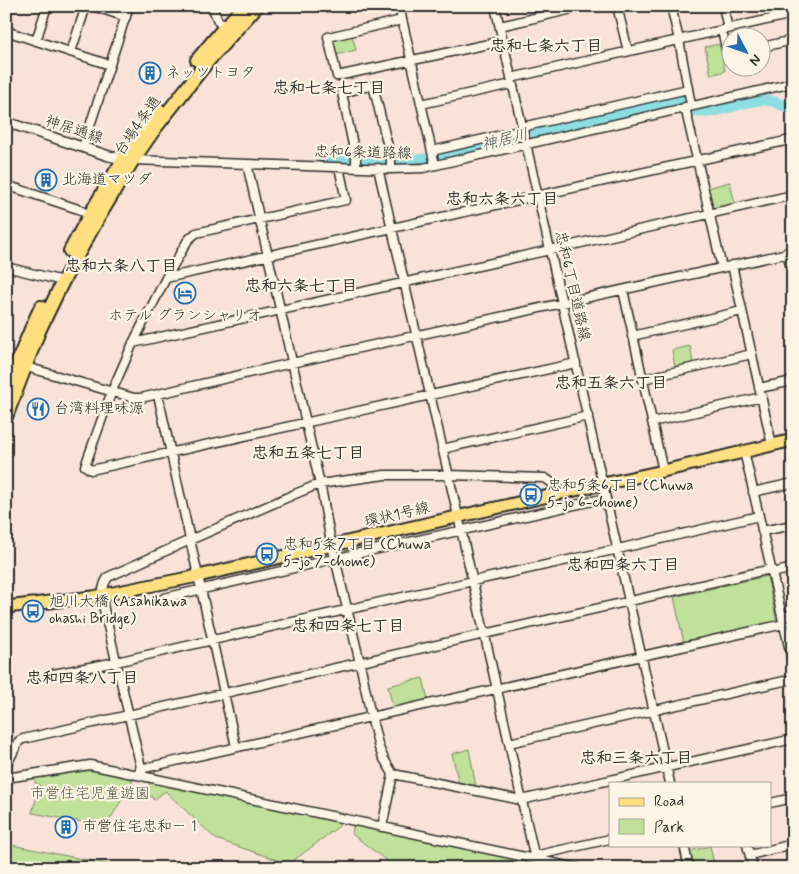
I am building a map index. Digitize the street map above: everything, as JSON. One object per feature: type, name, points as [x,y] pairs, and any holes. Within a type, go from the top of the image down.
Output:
[{"type":"highway","name":"台場4条通","points":[[6,392],[39,331],[59,280],[93,217],[128,160],[156,127],[245,6]]},
{"type":"highway","name":"台場4条通","points":[[228,31],[258,6]]},
{"type":"highway","name":"台場4条通","points":[[6,417],[20,365]]},
{"type":"main road","name":"環状1号線","points":[[6,607],[102,595],[198,576],[793,440]]},
{"type":"street","points":[[36,41],[47,6]]},
{"type":"street","points":[[71,52],[86,6]]},
{"type":"street","points":[[94,6],[126,17]]},
{"type":"street","points":[[83,147],[129,6]]},
{"type":"street","points":[[212,6],[218,21],[228,31]]},
{"type":"street","points":[[399,6],[434,158],[688,89]]},
{"type":"street","name":"忠和6丁目道路線","points":[[495,6],[670,782]]},
{"type":"street","points":[[500,26],[585,6]]},
{"type":"street","points":[[617,6],[628,51]]},
{"type":"street","points":[[671,6],[688,89],[688,106],[698,160],[722,268]]},
{"type":"street","points":[[723,6],[725,28]]},
{"type":"street","points":[[734,28],[793,14]]},
{"type":"street","points":[[402,20],[328,37],[337,76],[504,41]]},
{"type":"street","points":[[6,31],[110,65]]},
{"type":"street","points":[[421,104],[628,51],[722,31]]},
{"type":"street","points":[[772,45],[793,40]]},
{"type":"street","name":"忠和6条道路線","points":[[128,160],[339,167],[356,164],[378,168],[391,164],[423,168],[434,158],[524,134],[688,106],[793,83]]},
{"type":"street","points":[[356,164],[342,93],[373,85],[391,164]]},
{"type":"street","name":"神居通線","points":[[6,122],[128,160]]},
{"type":"street","points":[[166,278],[698,160],[790,140],[793,141]]},
{"type":"street","points":[[247,164],[371,716],[379,748],[393,774],[382,827]]},
{"type":"street","points":[[339,167],[346,200],[196,233],[188,240],[166,278],[133,343],[112,391],[85,466],[92,470],[576,363]]},
{"type":"street","points":[[378,168],[462,530],[535,858]]},
{"type":"street","points":[[6,185],[78,209],[93,217]]},
{"type":"street","points":[[133,343],[793,194]]},
{"type":"street","points":[[20,365],[134,398],[141,398],[790,252],[793,276]]},
{"type":"street","points":[[732,266],[772,444]]},
{"type":"street","points":[[6,267],[59,280]]},
{"type":"street","points":[[623,290],[663,471]]},
{"type":"street","points":[[632,336],[742,311]]},
{"type":"street","points":[[642,379],[752,354]]},
{"type":"street","points":[[759,388],[793,380]]},
{"type":"street","points":[[158,395],[236,747]]},
{"type":"street","points":[[652,422],[762,397]]},
{"type":"street","points":[[442,449],[588,416]]},
{"type":"street","points":[[744,451],[793,664]]},
{"type":"street","points":[[142,772],[103,605],[102,595],[108,577],[320,484],[384,475],[545,478],[552,483],[557,494]]},
{"type":"street","points":[[753,492],[793,483]]},
{"type":"street","points":[[164,598],[606,498]]},
{"type":"street","points":[[48,675],[116,662],[618,550],[759,516]]},
{"type":"street","points":[[762,532],[793,525]]},
{"type":"street","points":[[6,766],[19,741],[23,739],[484,634],[793,568]]},
{"type":"street","points":[[142,772],[236,747],[642,655],[783,620],[793,614]]},
{"type":"street","points":[[509,743],[793,679]]},
{"type":"street","points":[[393,774],[521,800],[793,739]]},
{"type":"street","points":[[6,778],[90,765],[142,772],[382,827],[577,868]]},
{"type":"street","points":[[772,803],[793,798]]},
{"type":"street","points":[[535,858],[609,839]]},
{"type":"street","points":[[750,855],[793,844]]},
{"type":"street","points":[[684,846],[689,868]]},
{"type":"street","points":[[747,846],[752,868]]},
{"type":"green space","points":[[352,35],[356,50],[336,55],[333,40]]},
{"type":"green space","points":[[719,44],[722,58],[722,72],[711,75],[705,47]]},
{"type":"green space","points":[[730,182],[736,208],[710,214],[704,189]]},
{"type":"green space","points":[[690,346],[693,363],[675,367],[672,350]]},
{"type":"green space","points":[[767,576],[777,622],[684,643],[674,597]]},
{"type":"green space","points":[[423,678],[428,700],[393,708],[388,686]]},
{"type":"green space","points":[[469,749],[476,787],[459,784],[452,754]]},
{"type":"green space","name":"市営住宅児童遊園","points":[[90,765],[137,774],[106,826],[32,813],[40,785],[35,783],[35,773]]},
{"type":"green space","points":[[149,778],[340,819],[339,826],[289,864],[216,839],[165,791],[154,800],[149,794]]},
{"type":"green space","points":[[354,822],[548,861],[545,868],[396,868],[352,834]]},
{"type":"green space","points":[[6,844],[128,868],[6,868]]},
{"type":"green space","points":[[710,846],[715,868],[689,868],[686,852]]},
{"type":"waterway","name":"神居川","points":[[325,159],[397,162],[427,159],[491,145],[532,133],[583,123],[674,99],[681,100]]},
{"type":"waterway","name":"神居川","points":[[696,110],[712,112],[762,100],[776,102],[793,110]]},
{"type":"place","name":"ネッツトヨタ","points":[[150,73]]},
{"type":"place","name":"北海道マツダ","points":[[46,180]]},
{"type":"place","name":"ホテル グランシャリオ","points":[[185,293]]},
{"type":"place","name":"台湾料理味源","points":[[38,409]]},
{"type":"place","name":"忠和5条6丁目 (Chuwa 5-jo 6-chome)","points":[[531,495]]},
{"type":"place","name":"忠和5条7丁目 (Chuwa 5-jo 7-chome)","points":[[267,554]]},
{"type":"place","name":"旭川大橋 (Asahikawa ohashi Bridge)","points":[[33,611]]},
{"type":"place","name":"市営住宅忠和－１","points":[[66,827]]},
{"type":"district","name":"忠和七条六丁目","points":[[546,46]]},
{"type":"district","name":"忠和七条七丁目","points":[[329,88]]},
{"type":"district","name":"忠和六条六丁目","points":[[502,199]]},
{"type":"district","name":"忠和六条八丁目","points":[[121,266]]},
{"type":"district","name":"忠和六条七丁目","points":[[301,286]]},
{"type":"district","name":"忠和五条六丁目","points":[[611,383]]},
{"type":"district","name":"忠和五条七丁目","points":[[308,453]]},
{"type":"district","name":"忠和四条六丁目","points":[[623,565]]},
{"type":"district","name":"忠和四条七丁目","points":[[348,626]]},
{"type":"district","name":"忠和四条八丁目","points":[[82,678]]},
{"type":"district","name":"忠和三条六丁目","points":[[636,758]]}]
